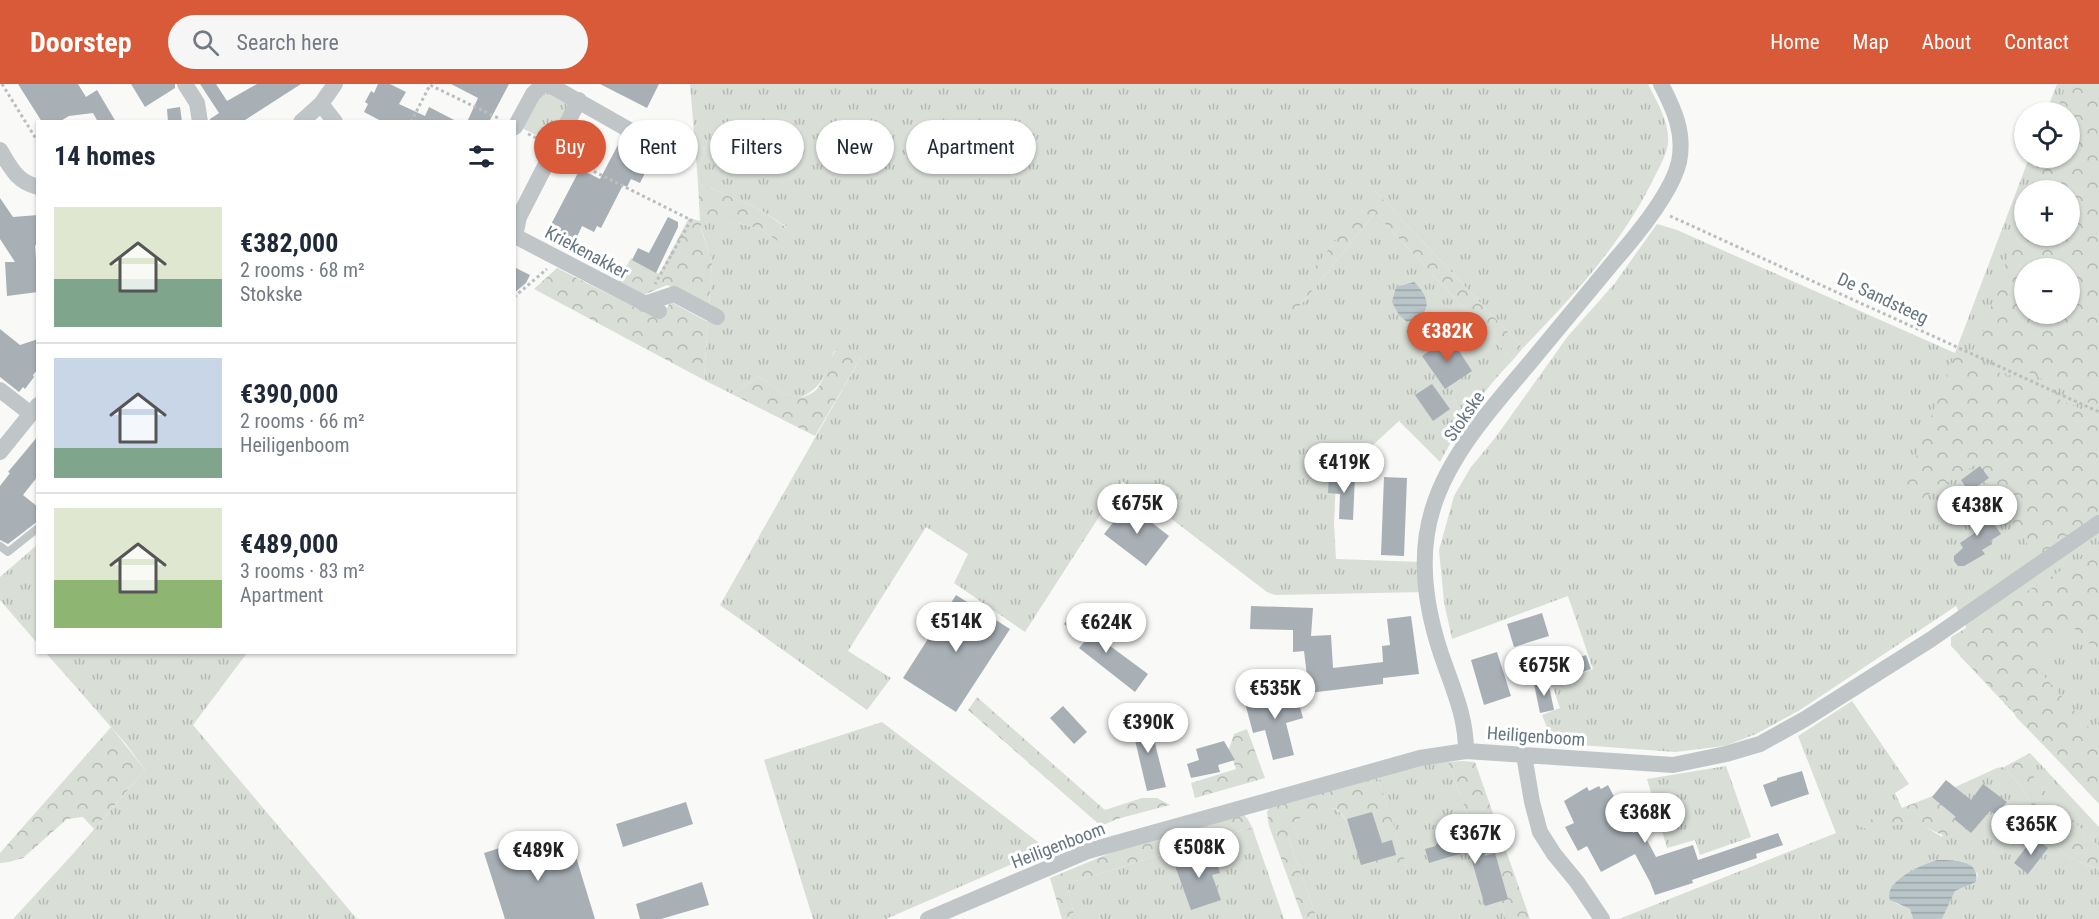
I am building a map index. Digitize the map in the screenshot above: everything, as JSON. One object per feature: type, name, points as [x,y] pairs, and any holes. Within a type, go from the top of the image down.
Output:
[{"type":"street","points":[[185,84],[197,103],[200,120]]},
{"type":"street","points":[[303,120],[321,104],[335,84]]},
{"type":"street","points":[[516,125],[533,94],[543,84]]},
{"type":"street","points":[[548,84],[618,123]]},
{"type":"street","name":"Stokske","points":[[1466,751],[1463,716],[1431,622],[1426,589],[1426,543],[1429,521],[1437,495],[1447,474],[1480,424],[1628,246],[1670,184],[1679,163],[1681,137],[1671,103],[1661,84]]},
{"type":"street","name":"Kriekenakker","points":[[569,120],[579,100]]},
{"type":"street","points":[[321,104],[333,120]]},
{"type":"street","points":[[0,150],[14,173],[25,183],[36,186]]},
{"type":"street","name":"Kriekenakker","points":[[517,216],[541,174]]},
{"type":"street","name":"Kriekenakker","points":[[516,237],[652,308]]},
{"type":"street","points":[[652,308],[674,294],[717,316]]},
{"type":"street","points":[[0,390],[34,410],[0,452]]},
{"type":"street","name":"Heiligenboom","points":[[928,919],[1088,851],[1420,758],[1466,751],[1673,765],[1760,744],[1805,719],[1930,640],[2099,523]]},
{"type":"street","points":[[1524,755],[1540,832],[1602,919]]},
{"type":"lane","points":[[0,546],[8,552],[36,530]]},
{"type":"path","points":[[2,84],[36,139]]},
{"type":"path","points":[[412,120],[430,85],[501,120]]},
{"type":"path","points":[[516,128],[534,138]]},
{"type":"path","points":[[602,174],[691,220],[652,308]]},
{"type":"path","name":"De Sandsteeg","points":[[1655,209],[2099,412]]},
{"type":"path","points":[[516,295],[547,271],[554,256]]},
{"type":"green space","points":[[690,84],[1648,84],[1665,121],[1668,144],[1661,164],[1625,228],[1577,290],[1523,348],[1375,191],[1295,312],[1375,213],[1513,360],[1473,408],[1440,462],[1399,421],[1336,479],[1334,523],[1336,559],[1421,562],[1425,592],[1275,595],[1267,592],[1122,481],[1025,632],[954,583],[968,554],[926,527],[848,651],[891,678],[867,710],[720,605],[861,357],[834,351],[826,373],[819,384],[800,398],[782,393],[759,377],[732,394],[704,380],[712,262],[701,228],[701,221],[738,223],[760,229],[781,242],[787,227],[759,209],[698,183],[698,120],[693,120]]},
{"type":"green space","points":[[2057,84],[2099,84],[2099,804],[1960,656],[1967,629],[1956,606],[1800,710],[1756,734],[1725,746],[1675,752],[1553,743],[1542,715],[1560,708],[1552,685],[1593,669],[1568,596],[1452,639],[1444,602],[1439,550],[1454,496],[1471,467],[1495,438],[1568,336],[1615,283],[1657,224],[1677,230],[1955,353],[2014,198],[2014,246],[2080,246],[2080,180],[2021,180],[2025,168],[2080,168],[2080,102],[2050,102]]},
{"type":"green space","points":[[2066,84],[2099,84],[2099,408],[1979,348],[2014,238],[2014,246],[2080,246],[2080,180],[2033,180],[2038,168],[2080,168],[2080,102],[2060,102]]},
{"type":"green space","points":[[547,90],[566,99],[569,107],[562,120],[534,120],[534,134],[522,128],[538,96]]},
{"type":"green space","points":[[698,183],[759,209],[799,236],[781,243],[760,229],[738,223],[701,222],[701,229],[712,262],[709,305],[667,285],[641,296],[617,284],[631,258],[659,274],[689,218],[700,221]]},
{"type":"green space","points":[[1375,191],[1523,348],[1513,360],[1375,213],[1295,312],[1286,303]]},
{"type":"green space","points":[[557,268],[658,319],[671,302],[708,322],[704,380],[534,289]]},
{"type":"green space","points":[[840,346],[848,348],[861,357],[815,436],[732,394],[759,377],[782,393],[801,398],[816,390],[821,384],[832,356]]},
{"type":"green space","points":[[1955,353],[2099,417],[2099,515],[2036,557],[1975,465],[1909,507],[1903,492]]},
{"type":"green space","points":[[36,546],[36,642],[0,600],[0,577]]},
{"type":"green space","points":[[2099,548],[2099,653],[2073,627],[2034,665],[2099,739],[2099,802],[1951,646],[1951,637]]},
{"type":"green space","points":[[47,654],[246,654],[193,725],[357,919],[13,919],[145,770],[126,744]]},
{"type":"green space","points":[[977,697],[1105,810],[1142,798],[1157,798],[1170,805],[1117,819],[1101,826],[968,710]]},
{"type":"green space","points":[[1852,701],[1909,784],[1895,793],[1902,808],[1858,826],[1911,823],[1924,826],[1942,837],[1951,789],[2004,767],[2022,788],[2043,828],[2057,847],[2067,856],[2099,869],[2099,919],[1942,919],[1955,891],[1976,882],[1978,875],[1966,863],[1955,860],[1937,860],[1895,903],[1910,909],[1913,919],[1619,919],[1836,833],[1798,736]]},
{"type":"green space","points":[[882,722],[1047,849],[886,919],[813,919],[764,760]]},
{"type":"green space","points":[[111,727],[145,770],[94,829],[83,817],[67,819],[23,858],[0,863],[0,853]]},
{"type":"green space","points":[[1247,729],[1265,778],[1195,798],[1191,783],[1236,769],[1229,749],[1234,734]]},
{"type":"green space","points":[[2030,753],[2099,827],[2099,847],[2033,780]]},
{"type":"green space","points":[[2030,753],[2034,780],[2099,847],[2099,869],[2067,856],[2057,847],[2043,828],[2022,788],[2004,767]]},
{"type":"green space","points":[[1448,762],[1506,919],[1317,919],[1288,837],[1289,827],[1315,811],[1334,809],[1342,815],[1350,827],[1406,865],[1377,774],[1418,764]]},
{"type":"green space","points":[[1448,762],[1475,762],[1530,919],[1506,919]]},
{"type":"green space","points":[[1726,766],[1751,837],[1700,855],[1695,840],[1667,848],[1647,779]]},
{"type":"green space","points":[[1377,774],[1406,864],[1383,869],[1370,866],[1364,860],[1348,823],[1337,810],[1323,809],[1294,822],[1289,829],[1288,837],[1317,919],[1303,919],[1269,826],[1267,812],[1270,806]]},
{"type":"green space","points":[[1951,789],[1967,825],[1955,838],[1914,824],[1899,824],[1879,829],[1857,825]]},
{"type":"green space","points":[[1240,812],[1252,827],[1067,885],[1075,919],[1062,919],[1050,878],[1120,849]]},
{"type":"green space","points":[[1252,827],[1284,919],[1075,919],[1067,885],[1072,882]]},
{"type":"shaded area","points":[[1414,282],[1424,294],[1427,305],[1421,315],[1407,322],[1399,315],[1392,302],[1396,287]]},
{"type":"shaded area","points":[[1937,860],[1964,862],[1970,865],[1976,874],[1976,882],[1955,891],[1942,919],[1913,919],[1910,909],[1890,900],[1889,893],[1892,886],[1905,875]]},
{"type":"building","points":[[18,84],[78,84],[86,97],[97,90],[115,120],[97,120],[93,113],[69,116],[62,120],[41,120]]},
{"type":"building","points":[[131,84],[175,84],[175,88],[145,107]]},
{"type":"building","points":[[200,84],[216,84],[227,101],[257,84],[301,84],[245,120],[210,120],[219,113]]},
{"type":"building","points":[[378,84],[390,84],[406,92],[399,104],[425,116],[429,107],[454,120],[379,120],[364,112],[368,104],[365,102],[371,91],[374,93]]},
{"type":"building","points":[[451,84],[509,84],[490,120],[468,120],[478,98]]},
{"type":"building","points":[[600,84],[659,84],[647,108]]},
{"type":"building","points":[[180,107],[182,120],[168,120],[167,109]]},
{"type":"building","points":[[618,145],[618,174],[644,174],[640,183],[631,179],[627,187],[623,185],[601,228],[597,226],[594,232],[582,226],[572,248],[546,234],[577,174],[590,174],[600,179],[603,174],[606,174],[606,168]]},
{"type":"building","points":[[0,198],[13,217],[36,215],[36,292],[7,296],[5,262],[15,262],[0,239]]},
{"type":"building","points":[[668,217],[678,222],[678,227],[656,273],[632,260],[638,248],[649,253]]},
{"type":"building","points":[[516,268],[530,275],[526,283],[516,291]]},
{"type":"building","points":[[0,329],[20,345],[36,340],[36,371],[25,389],[23,387],[19,392],[0,377]]},
{"type":"building","points":[[1450,337],[1472,371],[1445,389],[1422,356]]},
{"type":"building","points":[[1432,384],[1450,409],[1433,421],[1415,395]]},
{"type":"building","points":[[36,438],[36,479],[23,495],[36,505],[36,523],[8,544],[0,540],[0,486],[10,473],[8,472]]},
{"type":"building","points":[[1980,466],[1989,478],[1969,492],[1961,480]]},
{"type":"building","points":[[1329,475],[1355,476],[1353,520],[1339,519],[1340,494],[1328,493]]},
{"type":"building","points":[[1384,477],[1407,478],[1404,556],[1381,555]]},
{"type":"building","points":[[1979,503],[2001,534],[1990,541],[1992,544],[1982,550],[1985,554],[1964,566],[1958,566],[1954,561],[1954,556],[1963,548],[1960,543],[1979,530],[1967,511]]},
{"type":"building","points":[[1128,504],[1169,536],[1146,566],[1104,534]]},
{"type":"building","points":[[956,595],[1010,629],[956,712],[903,678]]},
{"type":"building","points":[[1251,606],[1313,608],[1311,636],[1331,635],[1333,668],[1383,662],[1382,646],[1390,645],[1387,619],[1411,616],[1419,674],[1383,678],[1383,684],[1309,693],[1304,651],[1293,652],[1293,630],[1250,629]]},
{"type":"building","points":[[1073,613],[1106,635],[1102,640],[1148,674],[1135,692],[1079,648],[1085,641],[1064,624]]},
{"type":"building","points":[[1542,613],[1549,636],[1514,647],[1507,624]]},
{"type":"building","points":[[1497,652],[1511,696],[1484,705],[1471,660]]},
{"type":"building","points":[[1586,655],[1591,669],[1569,677],[1564,663]]},
{"type":"building","points":[[1548,681],[1554,710],[1540,713],[1534,684]]},
{"type":"building","points":[[1295,690],[1303,718],[1286,723],[1294,755],[1273,760],[1265,730],[1253,733],[1244,699],[1267,693],[1269,698]]},
{"type":"building","points":[[1063,706],[1087,732],[1074,744],[1050,718]]},
{"type":"building","points":[[1145,716],[1149,720],[1166,787],[1147,791],[1130,719]]},
{"type":"building","points":[[1224,741],[1235,760],[1218,765],[1220,772],[1191,778],[1187,764],[1199,760],[1196,749]]},
{"type":"building","points":[[1802,771],[1809,794],[1771,807],[1763,785],[1777,778]]},
{"type":"building","points":[[1946,780],[1971,800],[1983,784],[2007,802],[1996,815],[1990,811],[1971,833],[1932,797]]},
{"type":"building","points":[[1608,785],[1633,833],[1641,829],[1656,857],[1693,845],[1698,860],[1778,833],[1783,845],[1756,854],[1757,858],[1692,880],[1693,883],[1655,895],[1635,854],[1601,872],[1587,846],[1578,851],[1565,827],[1574,823],[1564,801],[1587,787],[1589,791]]},
{"type":"building","points":[[686,802],[693,824],[623,847],[616,824]]},
{"type":"building","points":[[1372,812],[1382,843],[1392,840],[1396,855],[1361,865],[1347,819]]},
{"type":"building","points":[[1478,831],[1485,856],[1495,853],[1508,899],[1485,906],[1469,851],[1429,863],[1425,849]]},
{"type":"building","points":[[551,832],[560,863],[576,857],[595,919],[505,919],[484,853]]},
{"type":"building","points":[[2034,837],[2048,848],[2028,874],[2014,863]]},
{"type":"building","points":[[1213,850],[1220,873],[1212,875],[1221,900],[1191,910],[1174,863]]},
{"type":"building","points":[[702,882],[709,905],[661,919],[640,919],[636,904]]}]
